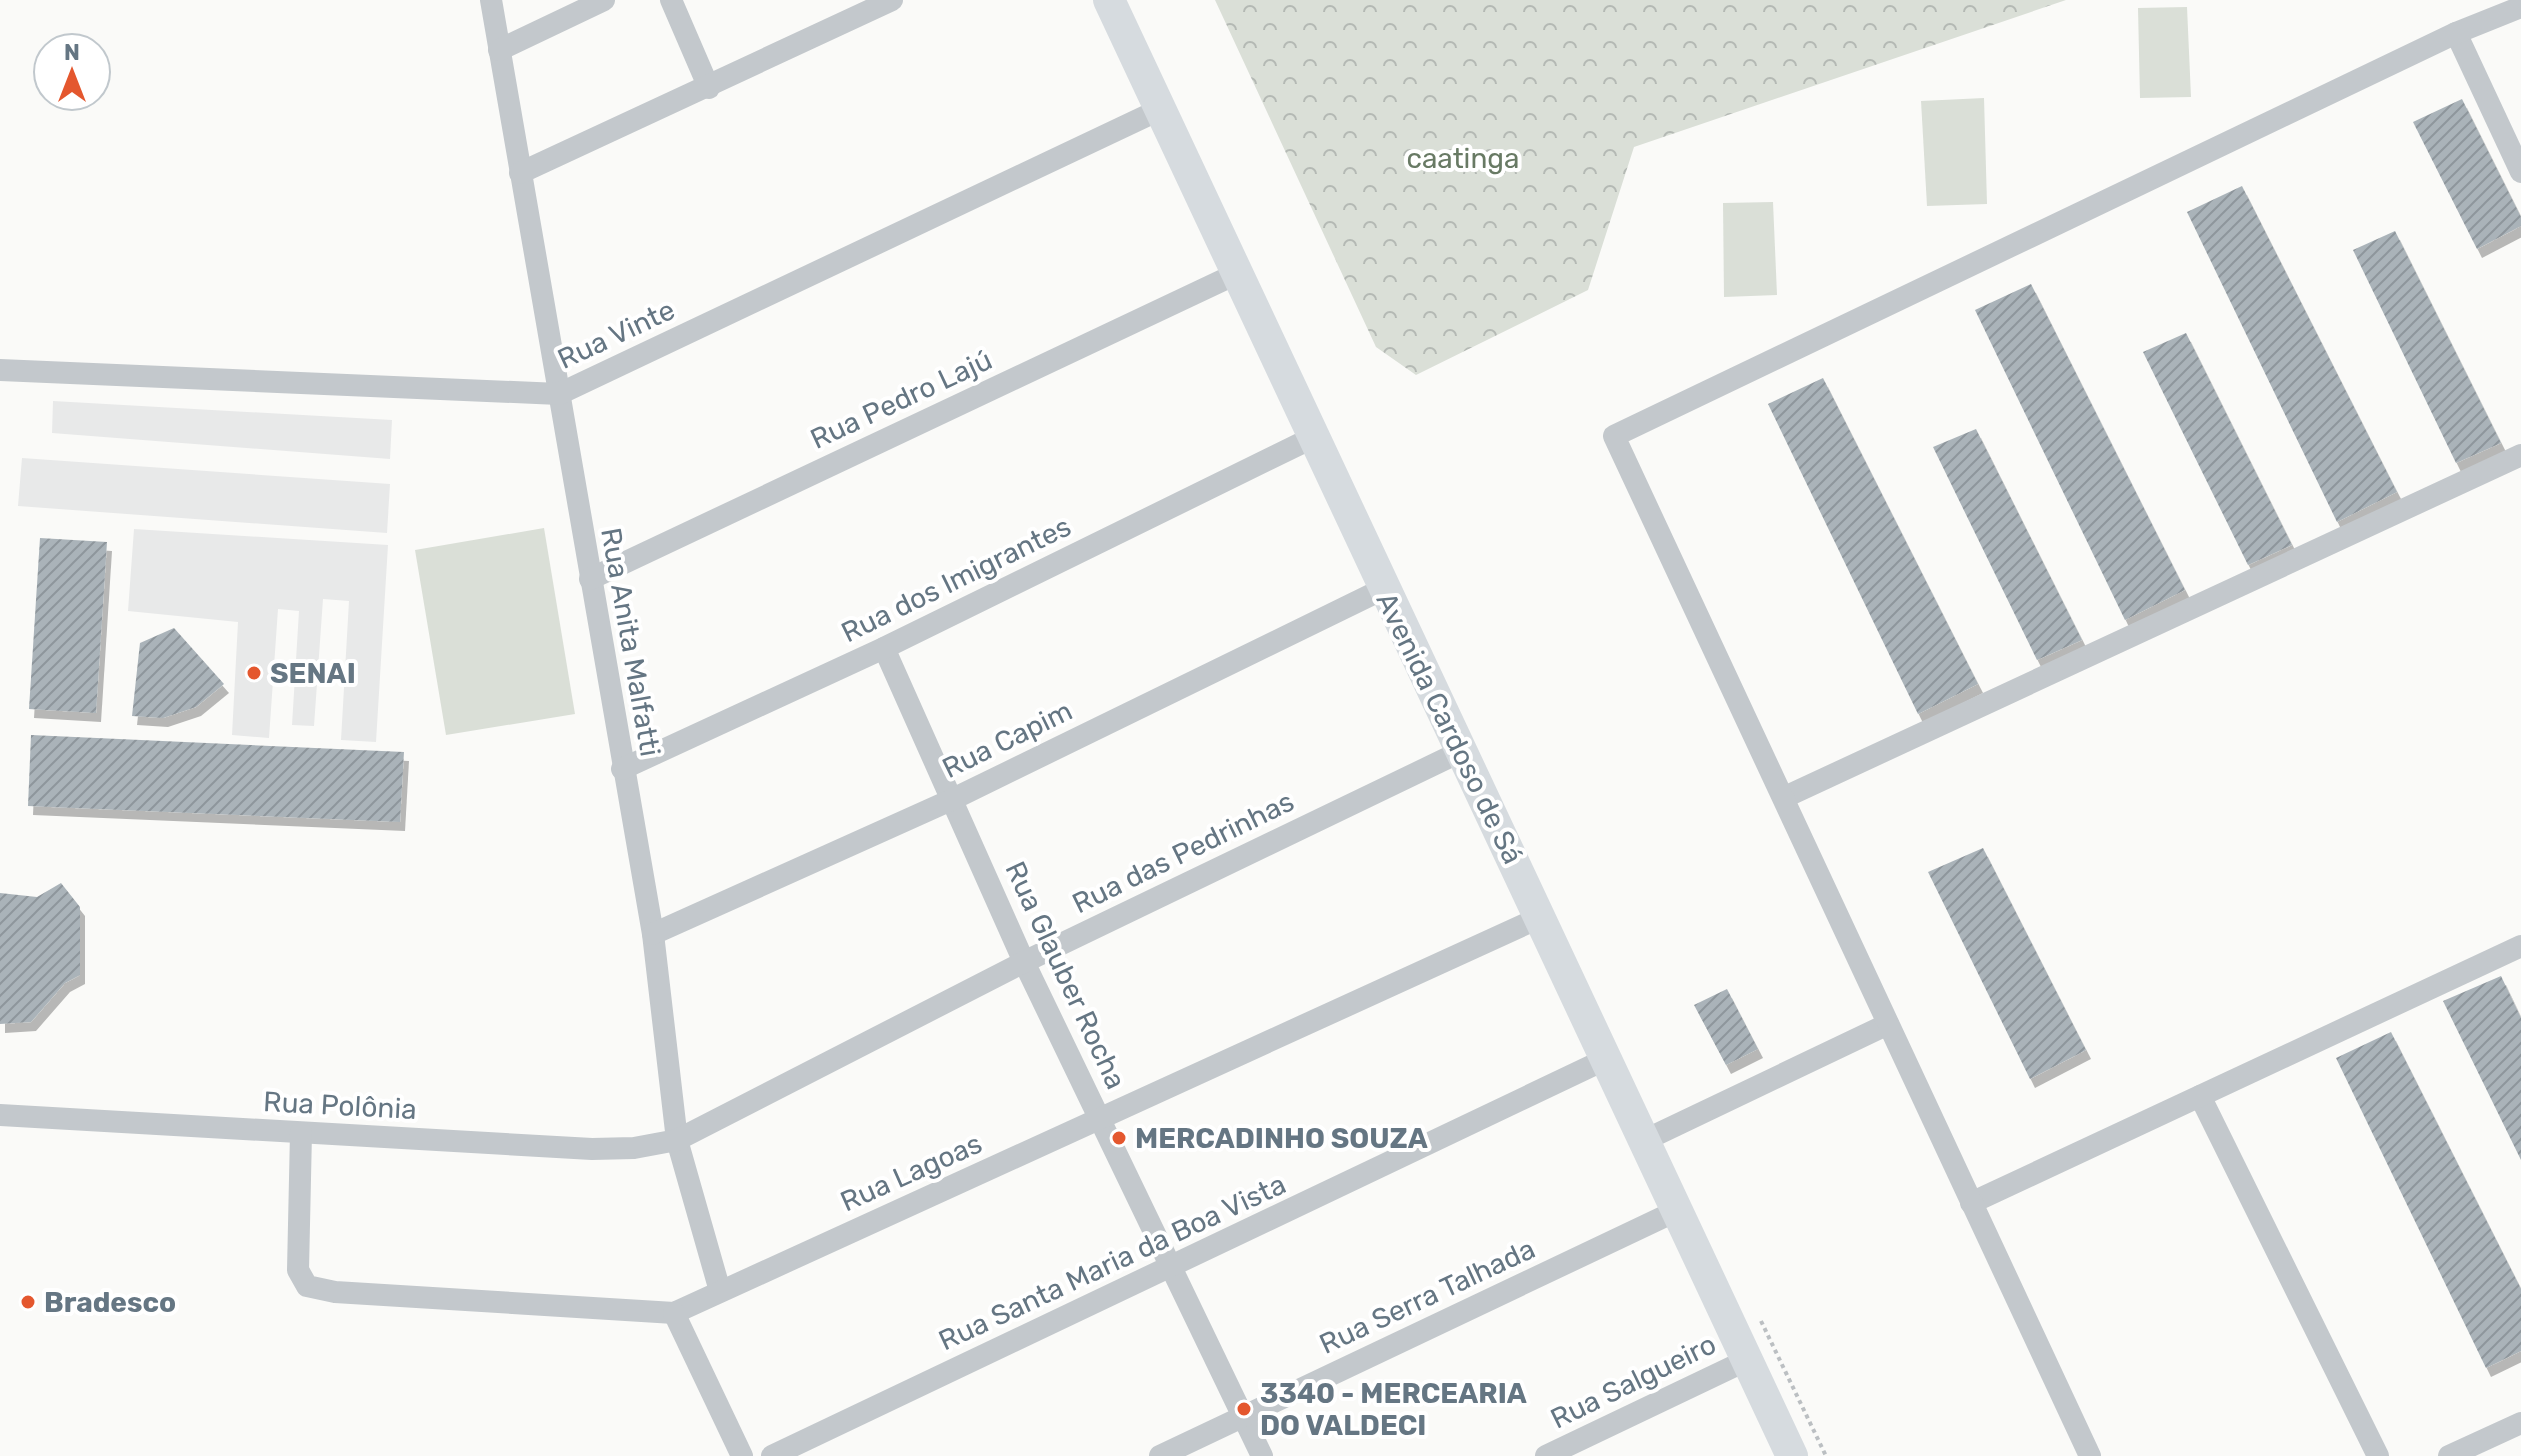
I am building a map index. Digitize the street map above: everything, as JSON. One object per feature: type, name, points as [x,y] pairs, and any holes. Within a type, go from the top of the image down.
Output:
[{"type":"highway","name":"Avenida Cardoso de Sá","points":[[1109,0],[1792,1456]]},
{"type":"street","name":"Rua Anita Malfatti","points":[[491,0],[653,934],[677,1140],[720,1291]]},
{"type":"street","points":[[499,50],[604,0]]},
{"type":"street","points":[[671,0],[709,88]]},
{"type":"street","points":[[520,173],[709,88],[892,0]]},
{"type":"street","points":[[2090,1456],[1614,436],[2456,33],[2521,7]]},
{"type":"street","points":[[2456,33],[2521,172]]},
{"type":"street","name":"Rua Vinte","points":[[0,370],[559,394],[1161,109]]},
{"type":"street","name":"Rua Pedro Lajú","points":[[590,579],[1238,273]]},
{"type":"street","name":"Rua dos Imigrantes","points":[[622,769],[884,648],[1314,437]]},
{"type":"street","points":[[1785,797],[2521,455]]},
{"type":"street","name":"Rua Capim","points":[[653,934],[951,800],[1383,589]]},
{"type":"street","name":"Rua Glauber Rocha","points":[[884,648],[1024,962],[1262,1456]]},
{"type":"street","name":"Rua das Pedrinhas","points":[[677,1140],[1024,962],[1460,752]]},
{"type":"street","name":"Rua Lagoas","points":[[301,1133],[299,1251],[302,1278],[307,1286],[318,1290],[674,1313],[1541,917]]},
{"type":"street","points":[[1971,1203],[2521,946]]},
{"type":"street","points":[[1643,1141],[1888,1024]]},
{"type":"street","name":"Rua Santa Maria da Boa Vista","points":[[772,1456],[1606,1059]]},
{"type":"street","points":[[2200,1096],[2378,1456]]},
{"type":"street","name":"Rua Polônia","points":[[0,1115],[592,1149],[634,1148],[677,1140]]},
{"type":"street","name":"Rua Serra Talhada","points":[[1160,1456],[1676,1211]]},
{"type":"street","points":[[674,1313],[742,1456]]},
{"type":"street","name":"Rua Salgueiro","points":[[1546,1456],[1747,1360]]},
{"type":"street","points":[[2449,1456],[2521,1423]]},
{"type":"shaded area","points":[[53,401],[392,420],[390,459],[52,433]]},
{"type":"shaded area","points":[[22,458],[390,484],[387,533],[18,506]]},
{"type":"shaded area","name":"SENAI","points":[[134,529],[388,545],[376,742],[341,740],[349,601],[323,599],[314,726],[292,725],[299,611],[278,609],[269,738],[232,735],[238,622],[128,611]]},
{"type":"green space","name":"caatinga","points":[[1215,0],[2066,0],[1634,147],[1588,290],[1416,375],[1376,347]]},
{"type":"green space","points":[[2187,7],[2191,97],[2140,98],[2138,8]]},
{"type":"green space","points":[[1984,98],[1987,204],[1927,206],[1921,101]]},
{"type":"green space","points":[[1773,202],[1777,295],[1724,297],[1723,203]]},
{"type":"green space","points":[[544,528],[575,714],[446,735],[415,550]]},
{"type":"building","points":[[2462,99],[2521,217],[2521,226],[2477,249],[2413,122]]},
{"type":"building","points":[[2242,186],[2397,492],[2337,522],[2187,212]]},
{"type":"building","points":[[2395,231],[2501,443],[2456,463],[2353,250]]},
{"type":"building","points":[[2031,284],[2185,590],[2125,620],[1975,310]]},
{"type":"building","points":[[2186,333],[2292,545],[2248,565],[2143,352]]},
{"type":"building","points":[[1823,378],[1978,684],[1918,714],[1768,404]]},
{"type":"building","points":[[1976,429],[2082,640],[2037,660],[1933,447]]},
{"type":"building","points":[[40,538],[107,542],[96,713],[29,709]]},
{"type":"building","points":[[174,628],[224,684],[196,707],[163,718],[132,716],[140,643]]},
{"type":"building","points":[[31,735],[404,752],[400,822],[28,806]]},
{"type":"building","points":[[1983,848],[2086,1050],[2030,1079],[1928,872]]},
{"type":"building","points":[[61,883],[80,907],[80,975],[65,983],[31,1022],[0,1024],[0,893],[37,897]]},
{"type":"building","points":[[2501,976],[2521,1018],[2521,1160],[2443,1001]]},
{"type":"building","points":[[1727,989],[1758,1049],[1726,1065],[1694,1005]]},
{"type":"building","points":[[2391,1032],[2521,1289],[2521,1351],[2486,1368],[2336,1058]]},
{"type":"place","name":"SENAI","points":[[254,673]]},
{"type":"place","name":"MERCADINHO SOUZA","points":[[1119,1138]]},
{"type":"place","name":"Bradesco","points":[[28,1302]]},
{"type":"place","name":"3340 - MERCEARIA DO VALDECI","points":[[1244,1409]]}]
